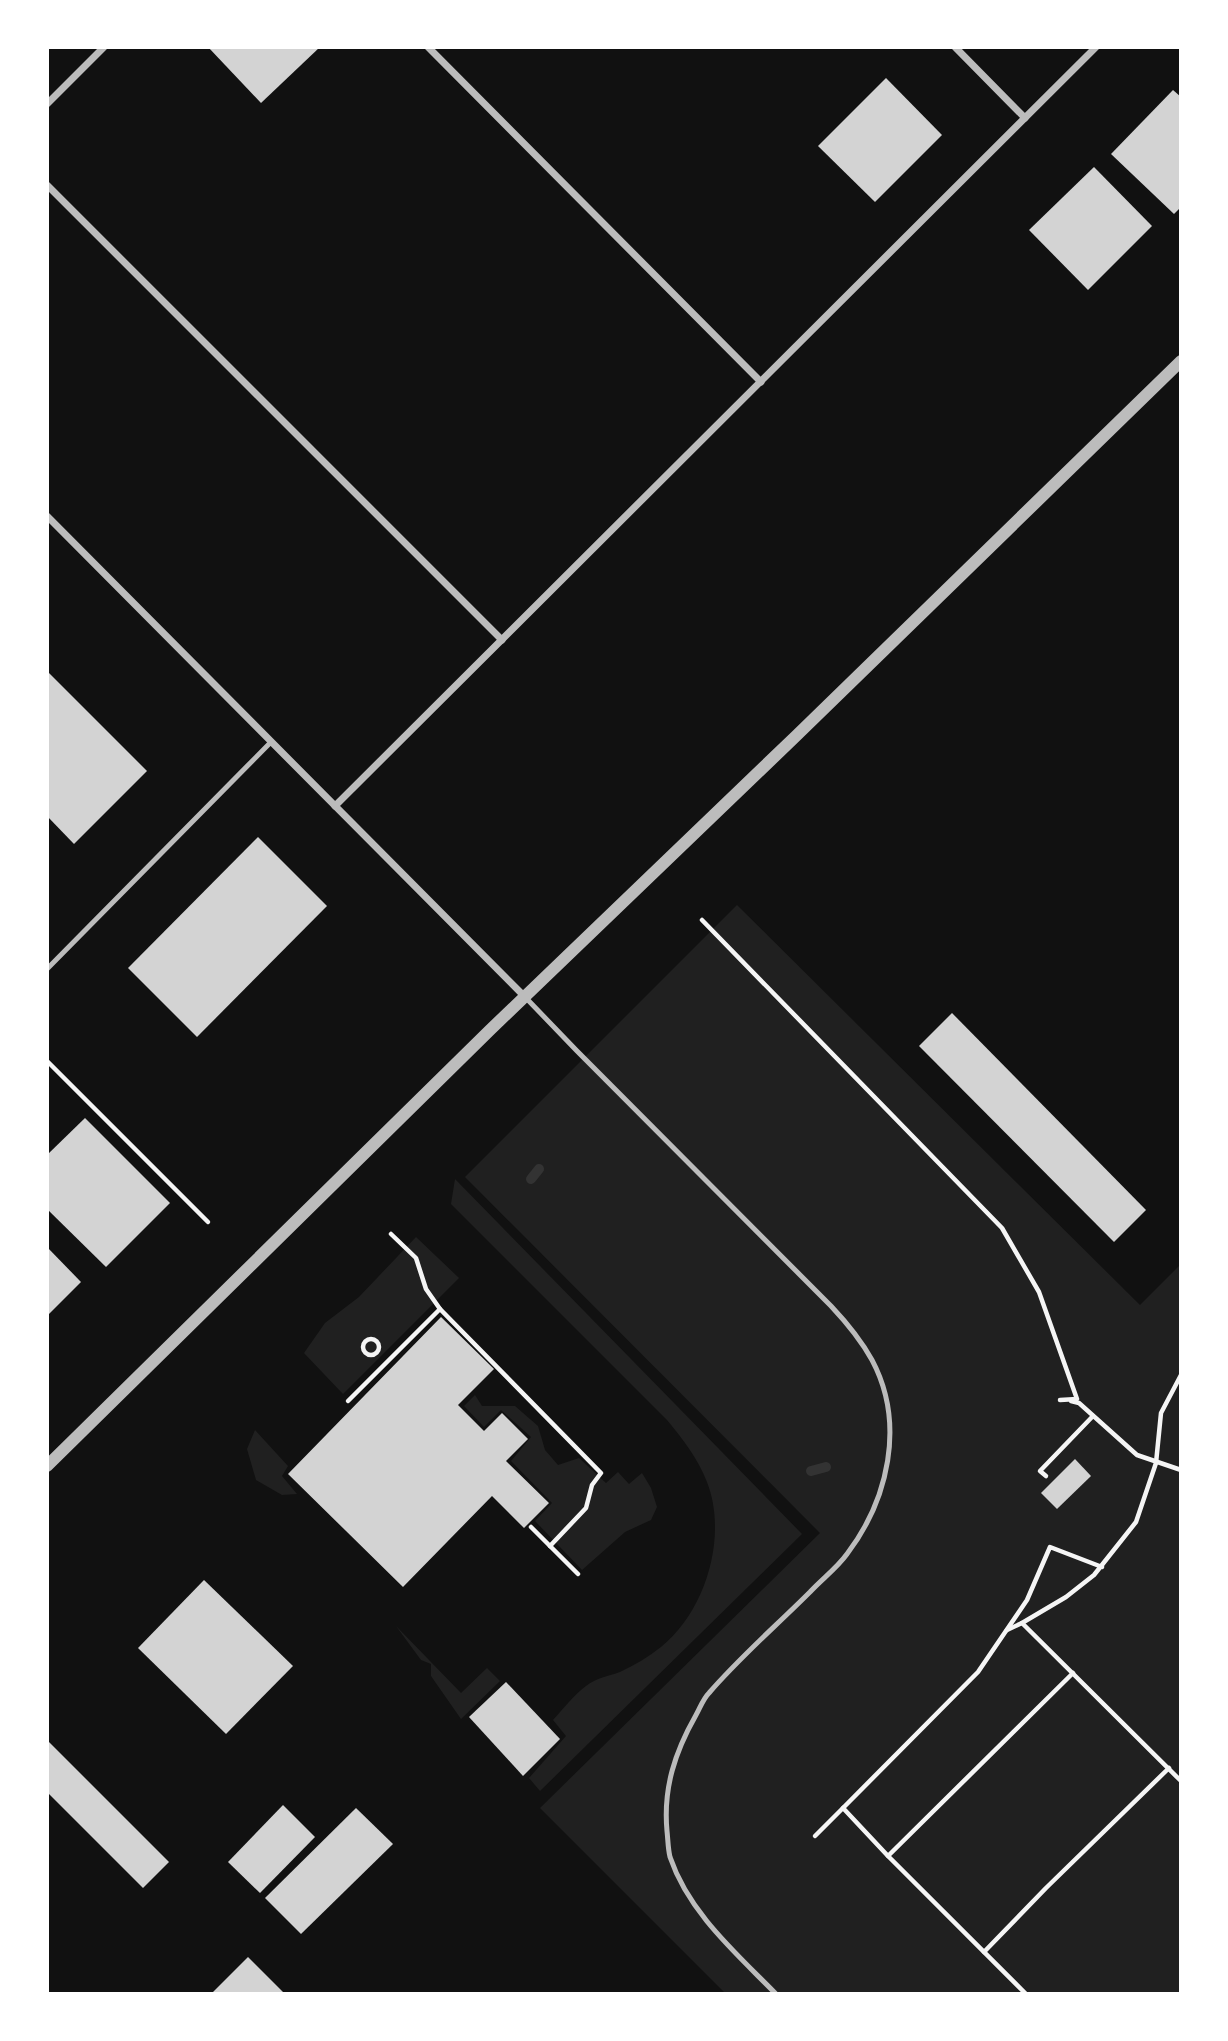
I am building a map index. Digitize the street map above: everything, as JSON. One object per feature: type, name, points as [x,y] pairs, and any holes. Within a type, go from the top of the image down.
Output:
[{"type":"street","points":[[47,104],[104,47]]},
{"type":"street","points":[[428,47],[761,382]]},
{"type":"street","points":[[955,47],[1025,118]]},
{"type":"street","points":[[335,806],[1096,47]]},
{"type":"street","points":[[47,185],[502,640]]},
{"type":"street","points":[[47,1466],[1181,361]]},
{"type":"street","points":[[47,516],[526,997]]},
{"type":"lane","points":[[47,969],[271,742]]},
{"type":"lane","points":[[526,997],[837,1313],[874,1363],[883,1387],[890,1428],[888,1465],[876,1506],[864,1529],[845,1556],[707,1695],[683,1738],[670,1774],[666,1816],[670,1855],[689,1899],[723,1940],[776,1994]]},
{"type":"path","points":[[702,920],[1002,1228],[1038,1292],[1077,1399],[1060,1400],[1079,1403],[1137,1455],[1181,1470]]},
{"type":"path","points":[[47,1061],[208,1222]]},
{"type":"path","points":[[391,1234],[416,1258],[426,1289],[440,1309],[601,1473],[592,1485],[586,1508],[551,1546]]},
{"type":"path","points":[[348,1401],[440,1309]]},
{"type":"path","points":[[1007,1630],[1066,1597],[1102,1567],[1136,1522],[1156,1462],[1161,1413],[1181,1375]]},
{"type":"path","points":[[1046,1476],[1040,1471],[1093,1416]]},
{"type":"path","points":[[531,1527],[578,1574]]},
{"type":"path","points":[[815,1836],[978,1672],[1027,1600],[1050,1547],[1102,1567]]},
{"type":"path","points":[[1022,1623],[1181,1780]]},
{"type":"path","points":[[888,1856],[1073,1672]]},
{"type":"path","points":[[984,1951],[1169,1769]]},
{"type":"path","points":[[843,1808],[1026,1994]]},
{"type":"shaded area","points":[[737,905],[1140,1305],[1181,1264],[1181,1994],[726,1994],[540,1808],[820,1533],[465,1177]]},
{"type":"shaded area","points":[[455,1179],[802,1534],[540,1791],[529,1778],[566,1736],[553,1720],[590,1683],[626,1669],[661,1647],[677,1632],[690,1614],[709,1571],[714,1548],[713,1503],[699,1465],[667,1420],[451,1204]]},
{"type":"shaded area","points":[[416,1237],[459,1278],[343,1394],[304,1353],[325,1323],[359,1297]]},
{"type":"shaded area","points":[[475,1395],[482,1406],[515,1406],[538,1426],[545,1450],[558,1465],[579,1458],[606,1483],[618,1472],[629,1484],[642,1473],[651,1488],[657,1507],[651,1520],[625,1532],[582,1570],[535,1521],[552,1503],[511,1461],[531,1437],[501,1410],[484,1427],[464,1406]]},
{"type":"shaded area","points":[[255,1430],[288,1466],[282,1476],[297,1494],[282,1495],[256,1480],[247,1449]]},
{"type":"shaded area","points":[[396,1626],[461,1693],[487,1668],[500,1681],[461,1719],[431,1676],[431,1664],[421,1660]]},
{"type":"building","points":[[208,47],[320,47],[261,103]]},
{"type":"building","points":[[886,78],[942,135],[875,202],[818,146]]},
{"type":"building","points":[[1173,90],[1181,97],[1181,207],[1174,214],[1111,154]]},
{"type":"building","points":[[1094,167],[1152,226],[1088,290],[1029,230]]},
{"type":"building","points":[[47,671],[147,771],[74,844],[47,816]]},
{"type":"building","points":[[258,837],[327,906],[197,1037],[128,968]]},
{"type":"building","points":[[952,1013],[1146,1210],[1114,1242],[919,1046]]},
{"type":"building","points":[[85,1118],[170,1203],[106,1267],[47,1209],[47,1155]]},
{"type":"building","points":[[47,1247],[81,1282],[47,1316]]},
{"type":"building","points":[[441,1317],[494,1369],[458,1405],[484,1431],[502,1413],[528,1439],[506,1461],[549,1503],[524,1528],[492,1496],[403,1587],[288,1474]]},
{"type":"building","points":[[1075,1459],[1091,1476],[1057,1509],[1041,1493]]},
{"type":"building","points":[[204,1580],[293,1666],[226,1734],[138,1648]]},
{"type":"building","points":[[506,1682],[560,1739],[523,1776],[469,1717]]},
{"type":"building","points":[[47,1740],[169,1862],[143,1888],[47,1792]]},
{"type":"building","points":[[283,1805],[315,1837],[260,1893],[228,1862]]},
{"type":"building","points":[[356,1808],[393,1844],[301,1934],[265,1898]]},
{"type":"building","points":[[248,1957],[285,1994],[211,1994]]},
{"type":"waterway","points":[[531,1179],[539,1169]]},
{"type":"waterway","points":[[811,1471],[826,1467]]}]
